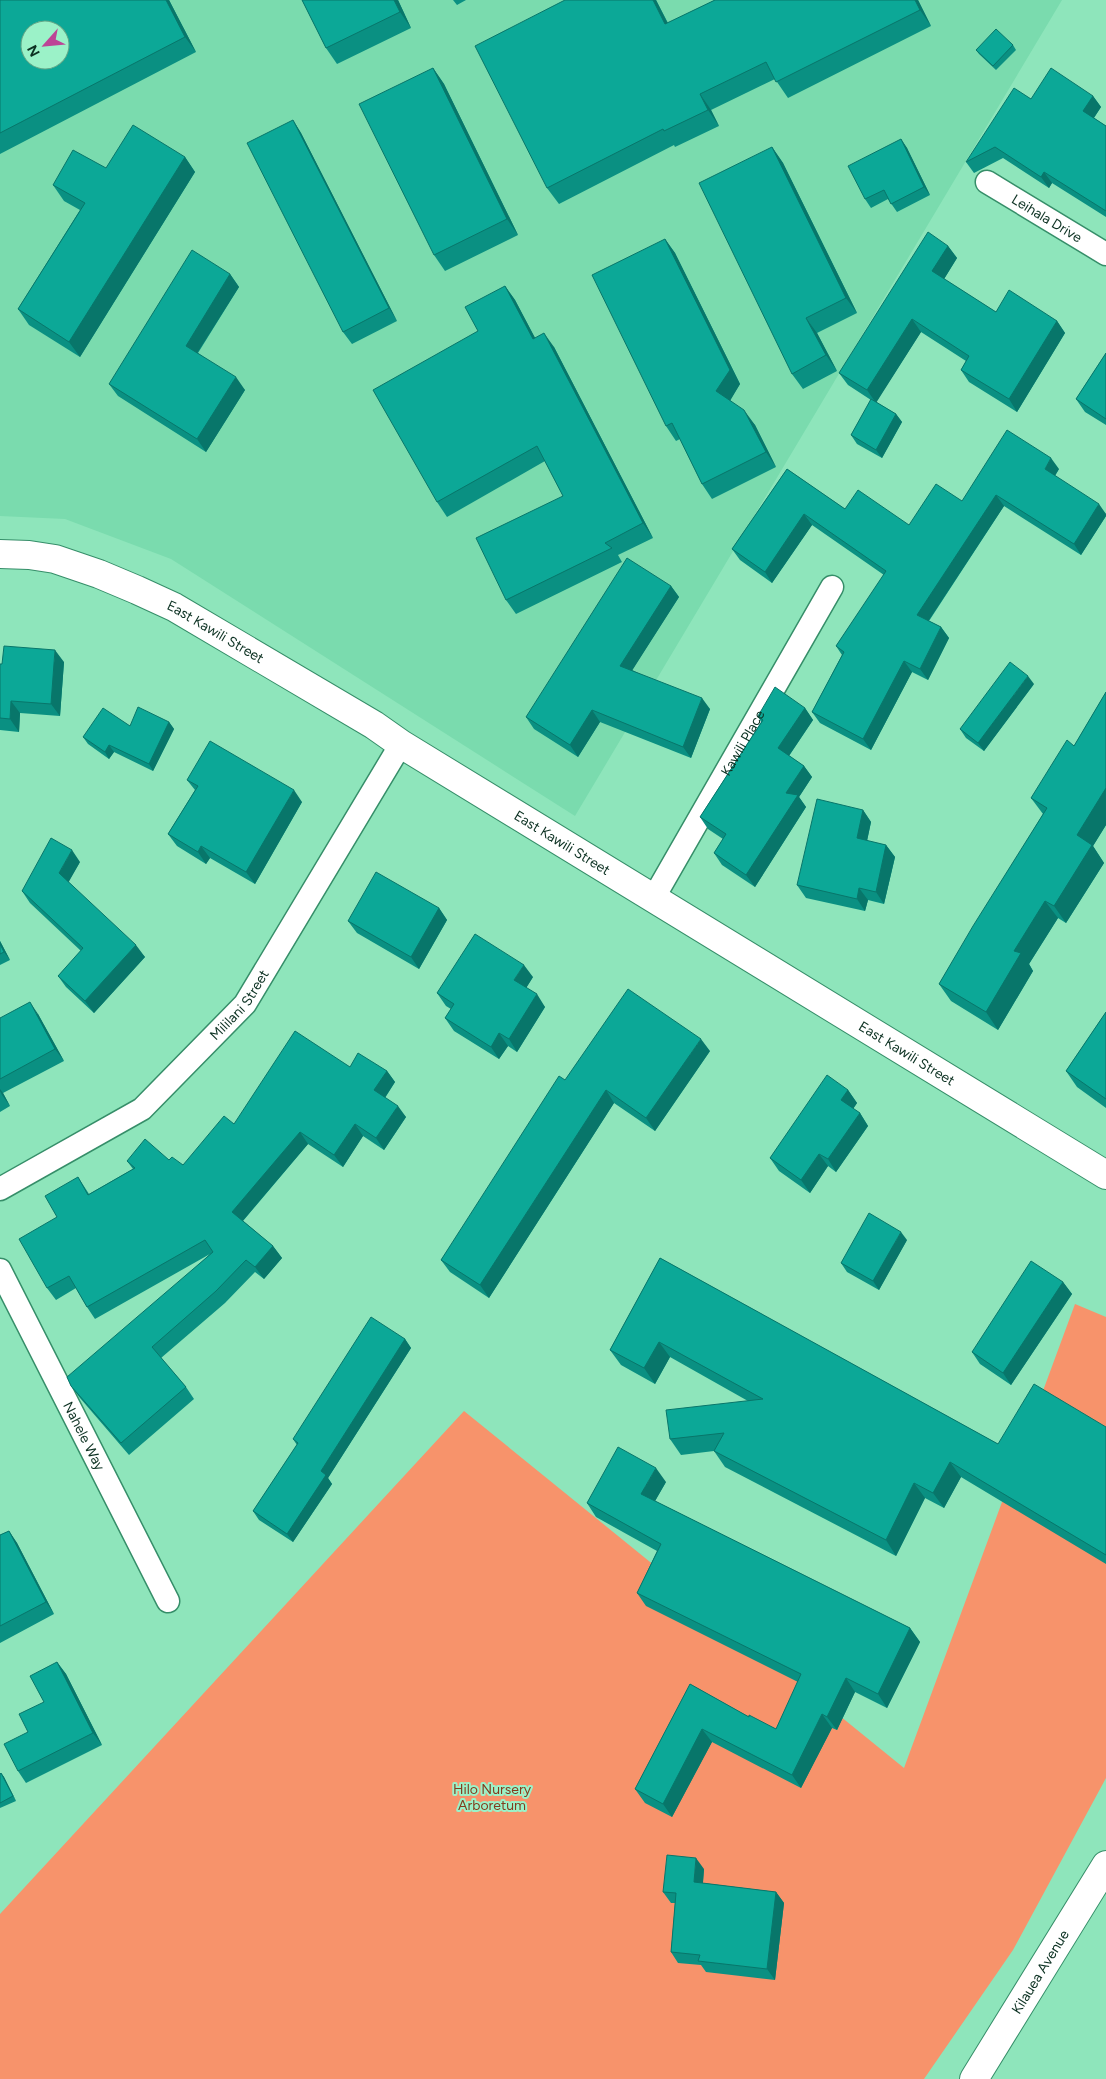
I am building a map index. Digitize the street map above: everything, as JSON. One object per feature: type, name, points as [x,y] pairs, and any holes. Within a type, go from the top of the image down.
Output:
[{"type":"street","name":"Leihala Drive","points":[[987,182],[1106,254]]},
{"type":"street","name":"East Kawili Street","points":[[0,554],[29,555],[55,559],[99,574],[174,607],[374,725],[401,744],[653,899],[1106,1175]]},
{"type":"street","name":"Kawili Place","points":[[653,899],[832,586]]},
{"type":"street","name":"Mililani Street","points":[[0,1189],[142,1108],[245,1004],[401,744]]},
{"type":"street","name":"Nahele Way","points":[[0,1270],[168,1601]]},
{"type":"street","name":"Kilauea Avenue","points":[[974,2079],[1106,1864]]},
{"type":"shaded area","points":[[0,0],[1062,0],[575,816],[171,559],[65,519],[0,516]]},
{"type":"green space","name":"Hilo Nursery Arboretum","points":[[1075,1304],[1106,1317],[1106,1778],[1013,1950],[924,2079],[0,2079],[0,1914],[464,1411],[904,1768]]},
{"type":"building","points":[[0,0],[166,0],[185,37],[0,133]]},
{"type":"building","points":[[302,0],[394,0],[400,12],[326,48]]},
{"type":"building","points":[[565,0],[653,0],[665,24],[715,0],[915,0],[920,10],[776,82],[766,62],[700,94],[708,110],[664,131],[663,129],[547,188],[475,46]]},
{"type":"building","points":[[996,29],[1013,45],[993,66],[976,50]]},
{"type":"building","points":[[433,68],[507,219],[434,255],[359,104]]},
{"type":"building","points":[[1051,68],[1093,96],[1083,111],[1106,126],[1106,211],[1044,172],[1041,177],[995,147],[966,162],[1014,88],[1031,99]]},
{"type":"building","points":[[293,120],[389,308],[343,332],[247,143]]},
{"type":"building","points":[[133,125],[185,157],[69,342],[18,309],[85,203],[53,185],[73,150],[106,168]]},
{"type":"building","points":[[901,139],[924,187],[891,204],[884,190],[865,199],[848,166]]},
{"type":"building","points":[[772,147],[846,298],[806,318],[826,355],[792,374],[699,183]]},
{"type":"building","points":[[928,232],[948,246],[932,271],[996,312],[1009,290],[1057,321],[1009,399],[961,370],[969,356],[912,319],[867,390],[839,373]]},
{"type":"building","points":[[665,239],[730,370],[716,391],[744,410],[766,452],[702,484],[672,423],[666,426],[592,275]]},
{"type":"building","points":[[192,250],[230,274],[186,346],[236,377],[197,439],[109,384]]},
{"type":"building","points":[[505,286],[533,339],[544,333],[643,523],[605,543],[612,548],[506,600],[476,538],[563,496],[537,446],[437,502],[373,390],[478,331],[465,307]]},
{"type":"building","points":[[1106,353],[1106,419],[1076,399]]},
{"type":"building","points":[[871,399],[896,414],[876,450],[851,435]]},
{"type":"building","points":[[1007,430],[1051,458],[1045,469],[1099,504],[1074,544],[996,495],[917,615],[941,627],[920,669],[904,661],[863,739],[812,712],[844,652],[836,646],[886,571],[804,514],[765,572],[732,549],[787,469],[845,509],[858,490],[909,525],[936,484],[962,501]]},
{"type":"building","points":[[627,558],[671,586],[620,666],[702,698],[683,747],[592,710],[570,745],[526,717]]},
{"type":"building","points":[[4,646],[55,650],[51,704],[11,701],[10,719],[0,718],[0,664],[2,664]]},
{"type":"building","points":[[1010,662],[1028,676],[978,743],[960,729]]},
{"type":"building","points":[[775,687],[805,708],[778,748],[804,766],[786,793],[798,795],[746,875],[714,853],[726,834],[700,817],[763,720],[758,716]]},
{"type":"building","points":[[1106,692],[1106,788],[1077,835],[1092,845],[1054,906],[1045,901],[1014,951],[1021,953],[986,1012],[939,984],[1047,808],[1031,798],[1067,740],[1074,746]]},
{"type":"building","points":[[138,707],[169,722],[149,764],[109,745],[105,752],[83,737],[103,708],[130,726]]},
{"type":"building","points":[[210,741],[294,790],[246,872],[201,846],[198,852],[168,834],[198,786],[187,780]]},
{"type":"building","points":[[817,799],[863,810],[857,838],[886,845],[876,892],[859,888],[857,899],[797,885]]},
{"type":"building","points":[[51,838],[72,850],[59,873],[136,945],[85,1001],[58,976],[83,948],[22,891]]},
{"type":"building","points":[[376,872],[439,908],[411,957],[348,921]]},
{"type":"building","points":[[475,934],[524,965],[514,980],[537,994],[509,1039],[499,1033],[491,1047],[445,1018],[454,1004],[437,993]]},
{"type":"building","points":[[0,944],[4,952],[0,954]]},
{"type":"building","points":[[628,989],[701,1039],[646,1118],[606,1090],[480,1285],[441,1260],[559,1076],[565,1080]]},
{"type":"building","points":[[30,1002],[55,1049],[0,1079],[0,1018]]},
{"type":"building","points":[[1106,1012],[1106,1099],[1066,1071]]},
{"type":"building","points":[[295,1031],[350,1067],[358,1053],[387,1071],[374,1090],[398,1106],[376,1138],[355,1124],[334,1155],[300,1132],[232,1212],[273,1246],[255,1267],[246,1260],[216,1291],[152,1347],[186,1387],[121,1443],[71,1386],[67,1377],[213,1252],[205,1240],[87,1307],[69,1276],[47,1288],[19,1239],[57,1217],[45,1196],[78,1177],[88,1195],[135,1168],[127,1161],[145,1139],[169,1160],[172,1157],[183,1165],[224,1116],[234,1124]]},
{"type":"building","points":[[827,1075],[848,1090],[841,1100],[860,1113],[828,1159],[819,1154],[801,1180],[770,1158]]},
{"type":"building","points":[[869,1213],[901,1232],[873,1281],[841,1263]]},
{"type":"building","points":[[660,1258],[998,1444],[1034,1384],[1106,1427],[1106,1555],[950,1462],[933,1493],[914,1483],[886,1540],[714,1451],[724,1433],[670,1439],[666,1410],[763,1399],[659,1342],[644,1368],[610,1350]]},
{"type":"building","points":[[1031,1261],[1063,1282],[1003,1373],[972,1352]]},
{"type":"building","points":[[371,1317],[405,1339],[321,1471],[326,1475],[287,1534],[253,1511],[298,1443],[293,1439]]},
{"type":"building","points":[[618,1447],[656,1468],[641,1494],[910,1628],[878,1694],[846,1678],[827,1717],[822,1714],[792,1775],[702,1729],[663,1804],[635,1789],[690,1684],[749,1717],[749,1715],[776,1729],[801,1674],[637,1593],[661,1544],[587,1503]]},
{"type":"building","points":[[9,1531],[46,1602],[0,1626],[0,1535]]},
{"type":"building","points":[[57,1662],[93,1733],[18,1771],[4,1744],[28,1732],[19,1714],[44,1702],[30,1676]]},
{"type":"building","points":[[0,1774],[13,1796],[0,1803]]},
{"type":"building","points":[[667,1855],[696,1858],[694,1882],[776,1892],[767,1969],[698,1961],[700,1955],[671,1952],[676,1893],[663,1892]]}]
